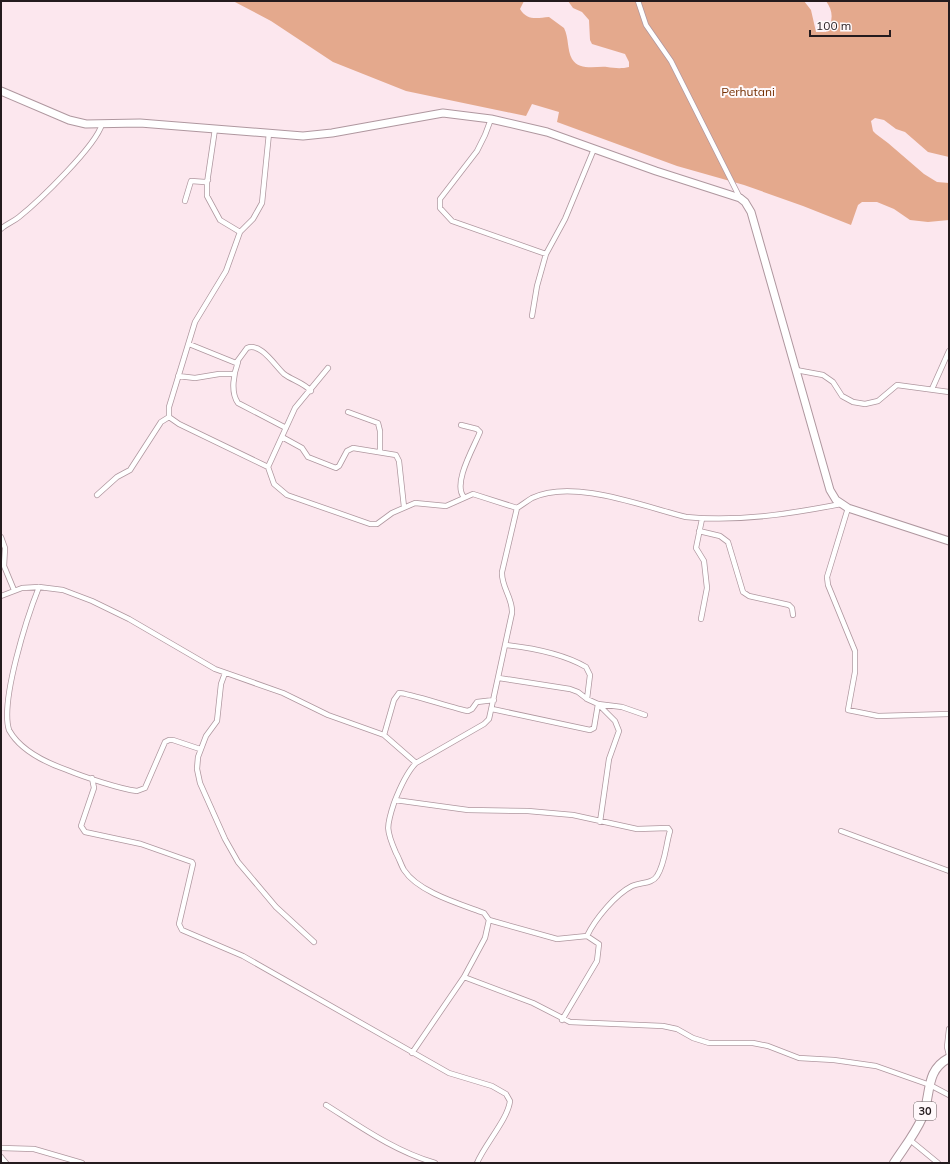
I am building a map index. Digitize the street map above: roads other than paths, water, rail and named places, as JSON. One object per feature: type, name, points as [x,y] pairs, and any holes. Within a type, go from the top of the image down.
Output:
[{"type":"highway","name":"30","points":[[894,1163],[910,1140],[924,1114],[930,1085],[936,1067],[949,1056]]},
{"type":"street","points":[[638,1],[646,25],[671,61],[740,198]]},
{"type":"street","points":[[1,91],[69,120],[86,124],[140,123],[303,136],[332,133],[443,113],[491,119],[538,129],[656,171],[740,198],[745,202],[751,212],[830,490],[841,504],[848,508],[949,541]]},
{"type":"street","points":[[491,119],[482,142],[440,199],[440,208],[452,221],[546,254]]},
{"type":"street","points":[[1,229],[18,218],[71,167],[95,139],[102,124]]},
{"type":"street","points":[[215,129],[206,196],[219,217],[240,232]]},
{"type":"street","points":[[169,417],[169,407],[195,322],[226,271],[240,232],[253,219],[262,203],[269,133]]},
{"type":"street","points":[[532,316],[538,280],[546,254],[565,219],[594,149]]},
{"type":"street","points":[[185,201],[191,181],[205,182],[208,180]]},
{"type":"street","points":[[189,344],[231,362],[238,362]]},
{"type":"street","points":[[286,428],[238,403],[234,395],[234,374],[238,362],[247,348],[257,348],[269,357],[274,365],[284,374],[311,390]]},
{"type":"street","points":[[932,389],[949,351]]},
{"type":"street","points":[[268,468],[295,408],[328,368]]},
{"type":"street","points":[[796,370],[823,375],[833,382],[842,396],[853,402],[865,404],[878,401],[897,385],[949,392]]},
{"type":"street","points":[[178,376],[195,378],[234,374]]},
{"type":"street","points":[[348,412],[364,419],[376,421],[379,425],[381,437],[380,452]]},
{"type":"street","points":[[169,417],[179,424],[268,468],[274,484],[287,495],[370,524],[377,524],[392,513],[404,507],[419,503],[446,506],[469,495],[478,495],[517,508]]},
{"type":"street","points":[[97,495],[117,476],[130,470],[160,422],[169,417]]},
{"type":"street","points":[[462,425],[476,429],[480,432],[461,480],[460,491],[464,497]]},
{"type":"street","points":[[282,437],[302,448],[308,458],[336,468],[340,466],[350,449],[392,454],[398,458],[404,507]]},
{"type":"street","points":[[562,1020],[599,957],[599,944],[587,936],[557,939],[489,920],[484,914],[429,890],[414,880],[404,870],[387,830],[395,800],[410,771],[416,763],[484,724],[488,719],[492,709],[513,608],[503,581],[502,572],[517,508],[541,495],[578,491],[686,517],[702,518],[786,514],[841,504]]},
{"type":"street","points":[[848,508],[827,577],[828,585],[855,651],[855,672],[848,710],[878,716],[949,714]]},
{"type":"street","points":[[701,618],[707,588],[704,561],[696,548],[702,518]]},
{"type":"street","points":[[699,531],[720,536],[728,542],[743,592],[748,596],[789,605],[792,608],[794,616]]},
{"type":"street","points":[[1,537],[5,548],[4,566],[14,590]]},
{"type":"street","points":[[40,587],[28,615],[8,678],[5,709],[6,723],[12,735],[31,752],[55,766],[134,791],[140,791],[146,786],[165,742],[173,740],[200,749]]},
{"type":"street","points":[[1,596],[14,590],[40,587],[63,590],[92,601],[129,619],[209,666],[283,693],[328,715],[384,735],[416,763]]},
{"type":"street","points":[[506,645],[531,648],[565,658],[586,667],[590,676],[587,699]]},
{"type":"street","points":[[225,673],[221,684],[217,721],[206,736],[200,749],[197,769],[200,783],[238,862],[276,907],[314,942]]},
{"type":"street","points":[[498,678],[570,689],[598,704],[622,707],[645,715]]},
{"type":"street","points":[[384,735],[394,700],[399,693],[406,693],[434,703],[468,711],[472,709],[476,702],[494,700]]},
{"type":"street","points":[[492,709],[590,730],[594,728],[598,704]]},
{"type":"street","points":[[598,704],[615,721],[618,730],[609,759],[600,822]]},
{"type":"street","points":[[92,778],[94,788],[81,826],[84,832],[141,844],[192,862],[193,864],[180,924],[182,930],[243,956],[449,1073],[492,1086],[509,1097],[510,1101],[507,1112],[484,1148],[477,1163]]},
{"type":"street","points":[[395,800],[468,810],[528,811],[573,815],[637,829],[666,827],[670,831],[661,868],[657,877],[648,882],[634,885],[623,892],[597,918],[587,936]]},
{"type":"street","points":[[841,831],[949,871]]},
{"type":"street","points":[[412,1053],[464,977],[485,938],[489,920]]},
{"type":"street","points":[[464,977],[533,1003],[562,1020],[577,1023],[670,1027],[709,1043],[753,1043],[768,1046],[799,1058],[834,1060],[876,1066],[930,1085],[949,1094]]},
{"type":"street","points":[[949,1029],[947,1047],[949,1056]]},
{"type":"street","points":[[326,1105],[390,1145],[417,1158],[435,1163]]},
{"type":"street","points":[[910,1140],[938,1163]]},
{"type":"street","points":[[1,1148],[34,1149],[82,1163]]},
{"type":"street","points":[[1,1157],[6,1163]]},
{"type":"park label","name":"Perhutani","points":[[748,92]]}]
